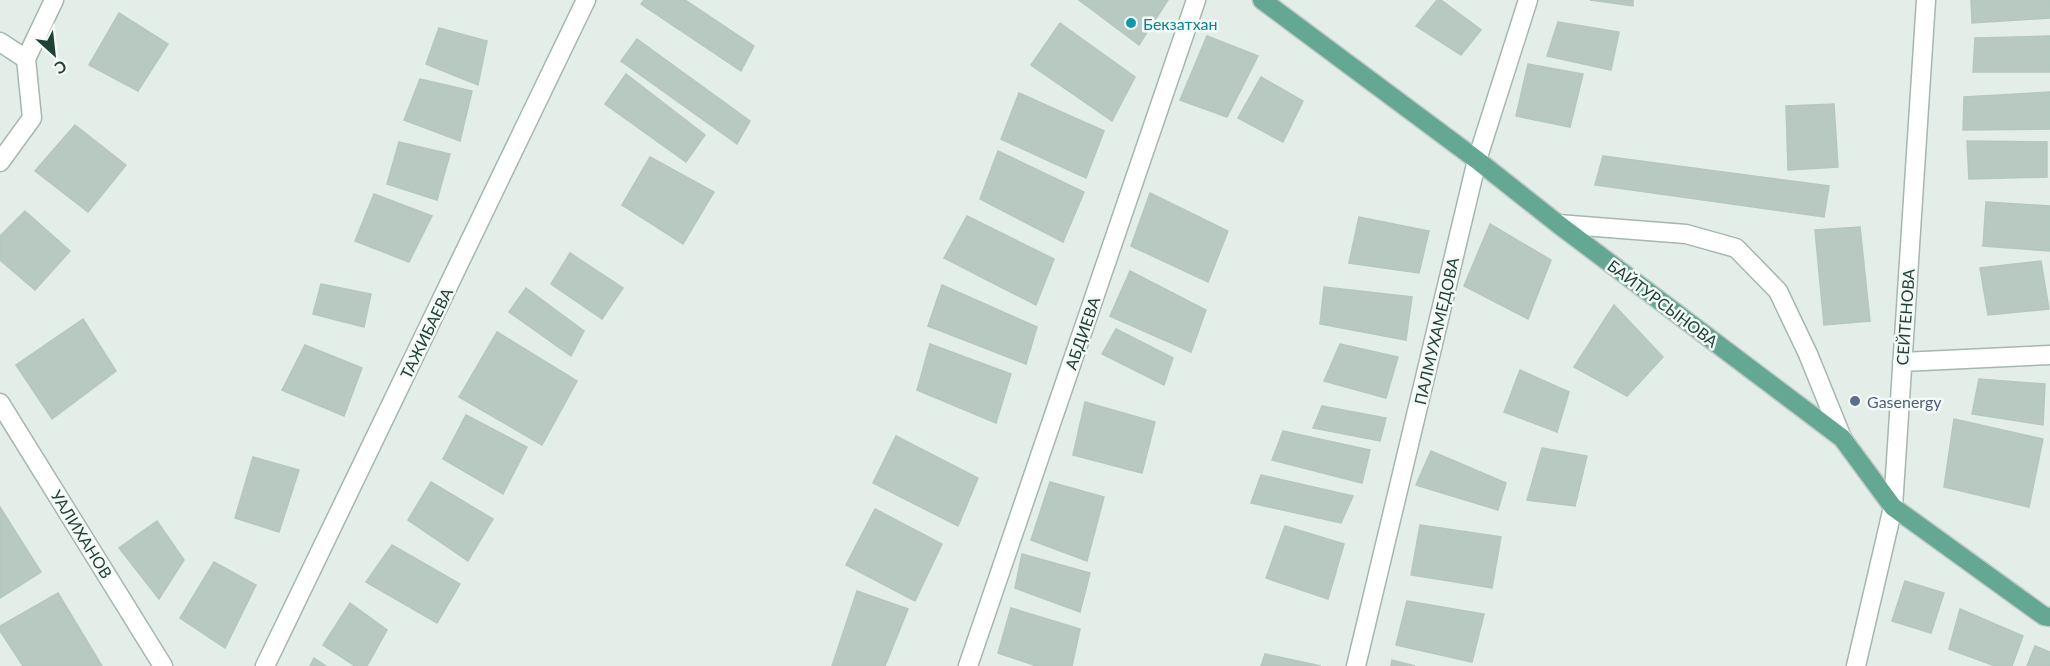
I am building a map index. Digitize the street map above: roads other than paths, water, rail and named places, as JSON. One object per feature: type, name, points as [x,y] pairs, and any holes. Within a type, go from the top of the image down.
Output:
[{"type":"main road","name":"БАЙТУРСЫНОВА","points":[[1262,0],[1477,160],[1558,224],[1842,438],[1893,507],[2044,616],[2050,617]]},
{"type":"street","points":[[0,162],[32,118],[26,59],[54,0]]},
{"type":"street","name":"ТАЖИБАЕВА","points":[[265,666],[586,0]]},
{"type":"street","name":"АБДИЕВА","points":[[968,666],[1196,0]]},
{"type":"street","name":"ПАЛМУХАМЕДОВА","points":[[1356,666],[1477,160],[1528,0]]},
{"type":"street","name":"СЕЙТЕНОВА","points":[[1856,666],[1893,507],[1926,0]]},
{"type":"street","points":[[0,42],[26,59]]},
{"type":"street","points":[[1558,224],[1686,234],[1736,248],[1778,291],[1808,354],[1842,438]]},
{"type":"street","points":[[1902,362],[2050,355]]},
{"type":"street","name":"УАЛИХАНОВ","points":[[0,403],[163,666]]},
{"type":"place","name":"Бекзатхан","points":[[1131,23]]},
{"type":"place","name":"Gasenergy","points":[[1855,401]]}]
